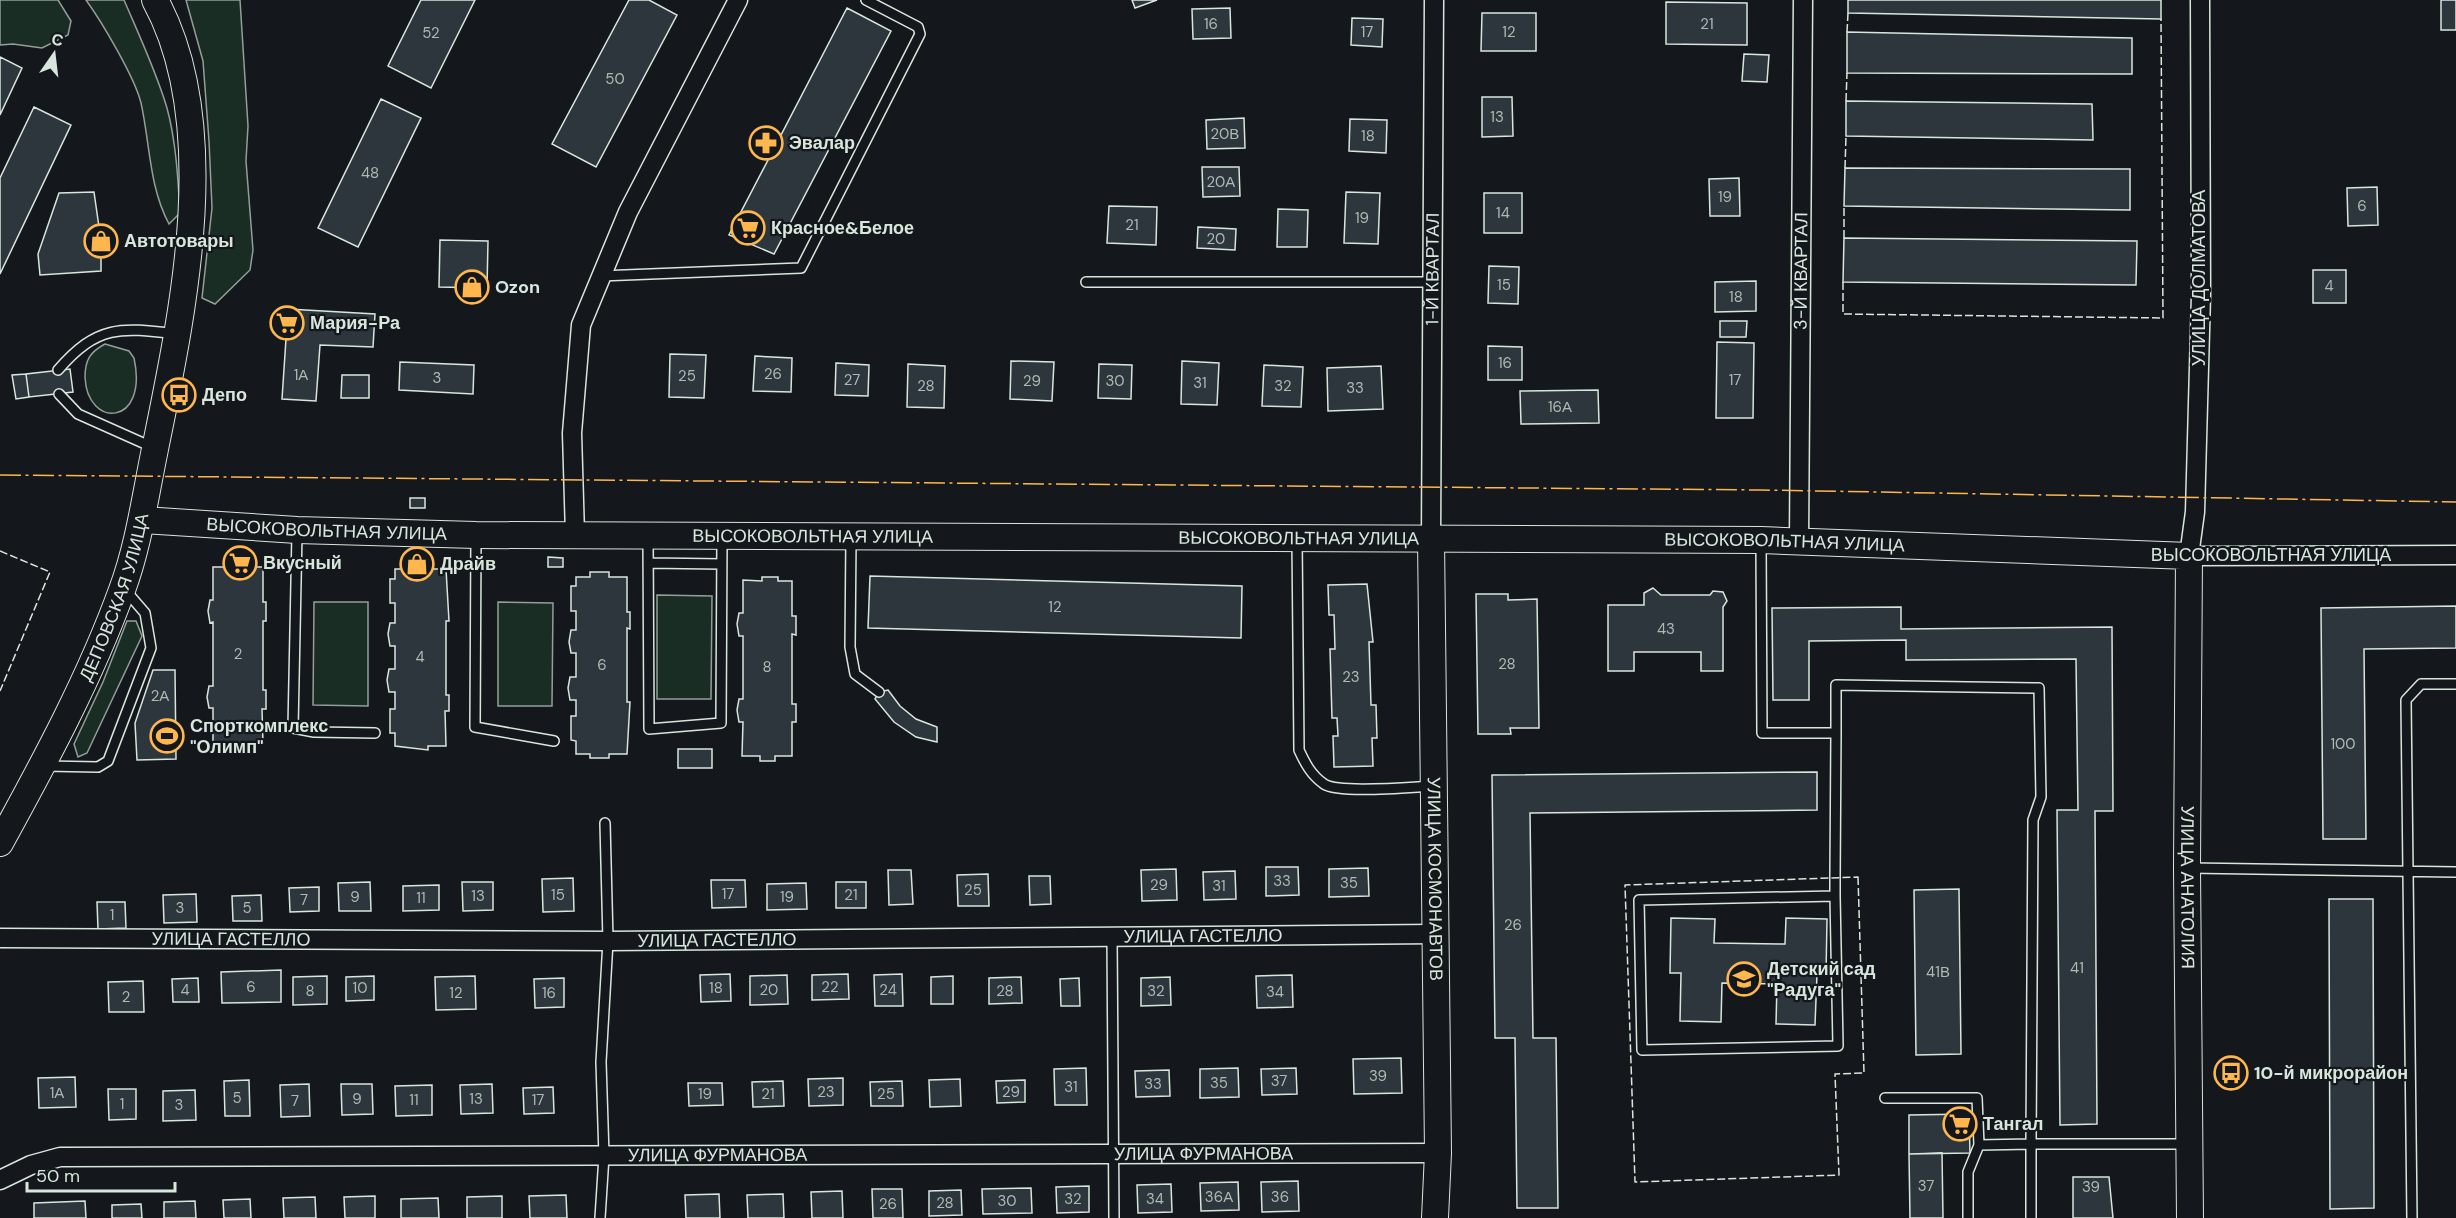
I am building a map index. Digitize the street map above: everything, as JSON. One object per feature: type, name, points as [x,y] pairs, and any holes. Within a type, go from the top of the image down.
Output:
[{"type":"street","name":"ДЕПОВСКАЯ УЛИЦА","points":[[0,843],[42,766],[98,653],[123,588],[143,520],[178,334],[193,208],[190,139],[185,92],[177,53],[155,0]]},
{"type":"street","points":[[575,535],[572,433],[581,325],[628,212],[738,0]]},
{"type":"street","name":"1-Й КВАРТАЛ","points":[[1431,539],[1434,0]]},
{"type":"street","name":"3-Й КВАРТАЛ","points":[[1799,541],[1803,0]]},
{"type":"street","name":"УЛИЦА ДОЛМАТОВА","points":[[2189,556],[2195,512],[2201,295],[2200,0]]},
{"type":"street","name":"ВЫСОКОВОЛЬТНАЯ УЛИЦА","points":[[143,520],[297,530],[476,535],[1761,540],[2189,556],[2456,555]]},
{"type":"street","name":"УЛИЦА КОСМОНАВТОВ","points":[[1431,539],[1438,1154],[1435,1218]]},
{"type":"street","name":"УЛИЦА АНАТОЛИЯ","points":[[2189,556],[2187,1144],[2190,1218]]},
{"type":"street","name":"УЛИЦА ГАСТЕЛЛО","points":[[0,938],[608,941],[1436,934]]},
{"type":"street","name":"УЛИЦА ФУРМАНОВА","points":[[0,1180],[31,1165],[60,1157],[1438,1154]]},
{"type":"lane","points":[[600,276],[801,268],[920,34],[918,27],[866,0]]},
{"type":"lane","points":[[1086,282],[1432,282]]},
{"type":"lane","points":[[58,370],[78,347],[101,335],[129,328],[178,334]]},
{"type":"lane","points":[[59,394],[78,414],[155,449]]},
{"type":"lane","points":[[297,530],[293,728],[314,732],[375,733]]},
{"type":"lane","points":[[476,535],[475,727],[554,741]]},
{"type":"lane","points":[[648,535],[649,729],[721,723],[722,536]]},
{"type":"lane","points":[[851,538],[850,648],[855,674],[879,692]]},
{"type":"lane","points":[[1297,539],[1299,750],[1308,769],[1326,785],[1349,789],[1434,786]]},
{"type":"lane","points":[[1761,540],[1762,733],[1836,733]]},
{"type":"lane","points":[[648,563],[722,564]]},
{"type":"lane","points":[[42,766],[99,766],[108,761],[151,648],[145,613],[123,588]]},
{"type":"lane","points":[[2412,1218],[2406,700],[2421,684],[2456,684]]},
{"type":"lane","points":[[1835,896],[1639,900],[1642,1050],[1838,1046],[1835,896],[1836,685],[2039,688],[2041,797],[2033,820],[2031,1218]]},
{"type":"lane","points":[[600,1218],[604,1156],[601,1062],[608,941],[605,823]]},
{"type":"lane","points":[[2187,868],[2456,872]]},
{"type":"lane","points":[[1112,937],[1114,1218]]},
{"type":"lane","points":[[1885,1098],[1977,1098],[1979,1145],[1968,1172],[1968,1218]]},
{"type":"lane","points":[[1979,1145],[2187,1144]]},
{"type":"green space","points":[[0,0],[58,0],[71,21],[68,35],[42,48],[13,44],[0,45]]},
{"type":"green space","points":[[86,0],[124,0],[158,80],[167,108],[175,147],[180,213],[169,224],[157,195],[138,92],[117,50]]},
{"type":"green space","points":[[186,0],[240,0],[248,126],[246,161],[253,250],[250,270],[215,304],[202,298],[212,208],[209,141],[203,61]]},
{"type":"green space","points":[[105,344],[129,351],[134,358],[136,381],[133,397],[126,408],[116,413],[105,412],[96,406],[88,394],[85,377],[89,357]]},
{"type":"green space","points":[[657,595],[712,596],[711,699],[657,699]]},
{"type":"green space","points":[[314,602],[368,602],[368,706],[313,705]]},
{"type":"green space","points":[[498,602],[553,603],[552,706],[498,706]]},
{"type":"green space","points":[[127,621],[136,621],[142,636],[87,753],[78,757],[74,744],[103,682]]},
{"type":"building","points":[[421,0],[475,0],[431,88],[388,66]]},
{"type":"building","points":[[629,0],[649,0],[677,15],[596,167],[552,144]]},
{"type":"building","points":[[1132,0],[1157,0],[1135,8]]},
{"type":"building","points":[[1848,0],[2161,0],[2161,19],[1848,13]]},
{"type":"building","points":[[2441,0],[2456,0],[2456,30],[2441,30]]},
{"type":"building","points":[[1666,2],[1747,3],[1747,45],[1666,44]]},
{"type":"building","points":[[847,8],[891,31],[774,254],[729,235]]},
{"type":"building","points":[[1230,8],[1231,38],[1193,39],[1192,9]]},
{"type":"building","points":[[1482,13],[1536,13],[1536,51],[1481,51]]},
{"type":"building","points":[[1352,18],[1383,19],[1382,47],[1351,45]]},
{"type":"building","points":[[1847,32],[2132,38],[2132,74],[1847,73]]},
{"type":"building","points":[[1744,54],[1769,55],[1767,82],[1742,81]]},
{"type":"building","points":[[0,57],[22,68],[0,115]]},
{"type":"building","points":[[1482,97],[1512,97],[1513,136],[1482,137]]},
{"type":"building","points":[[381,99],[421,118],[358,247],[318,228]]},
{"type":"building","points":[[1846,101],[2092,104],[2093,140],[1846,136]]},
{"type":"building","points":[[34,107],[71,125],[0,274],[0,178]]},
{"type":"building","points":[[1244,118],[1245,148],[1207,149],[1206,120]]},
{"type":"building","points":[[1350,119],[1387,120],[1386,153],[1349,151]]},
{"type":"building","points":[[1202,167],[1239,167],[1240,196],[1203,197]]},
{"type":"building","points":[[1845,168],[2130,169],[2130,210],[1844,206]]},
{"type":"building","points":[[1739,178],[1740,216],[1710,216],[1709,179]]},
{"type":"building","points":[[2377,187],[2378,225],[2348,226],[2347,188]]},
{"type":"building","points":[[94,192],[101,241],[101,271],[40,275],[38,254],[59,193]]},
{"type":"building","points":[[1346,192],[1380,193],[1378,244],[1344,243]]},
{"type":"building","points":[[1484,193],[1522,193],[1522,233],[1484,233]]},
{"type":"building","points":[[1109,206],[1157,207],[1156,245],[1107,243]]},
{"type":"building","points":[[1278,209],[1308,210],[1307,247],[1277,247]]},
{"type":"building","points":[[1198,227],[1236,229],[1235,250],[1197,248]]},
{"type":"building","points":[[1844,238],[2137,241],[2136,285],[1843,282]]},
{"type":"building","points":[[440,240],[488,241],[487,288],[439,287]]},
{"type":"building","points":[[1489,266],[1519,267],[1518,304],[1488,303]]},
{"type":"building","points":[[2313,270],[2346,270],[2346,303],[2313,303]]},
{"type":"building","points":[[1756,281],[1756,311],[1715,312],[1715,282]]},
{"type":"building","points":[[288,309],[375,314],[373,347],[320,345],[316,401],[282,399]]},
{"type":"building","points":[[1720,321],[1747,321],[1746,337],[1720,337]]},
{"type":"building","points":[[1717,342],[1754,343],[1753,418],[1716,418]]},
{"type":"building","points":[[1488,346],[1522,347],[1522,380],[1488,380]]},
{"type":"building","points":[[670,354],[706,355],[704,398],[669,397]]},
{"type":"building","points":[[755,356],[792,358],[791,392],[753,391]]},
{"type":"building","points":[[1011,361],[1054,362],[1052,401],[1010,399]]},
{"type":"building","points":[[1182,361],[1219,363],[1217,405],[1181,404]]},
{"type":"building","points":[[400,362],[474,365],[473,394],[399,390]]},
{"type":"building","points":[[836,363],[869,365],[868,396],[835,395]]},
{"type":"building","points":[[908,364],[945,366],[944,408],[907,407]]},
{"type":"building","points":[[1099,364],[1132,365],[1131,399],[1098,398]]},
{"type":"building","points":[[1264,365],[1303,367],[1301,407],[1262,406]]},
{"type":"building","points":[[1381,366],[1383,409],[1328,411],[1327,368]]},
{"type":"building","points":[[70,369],[73,392],[29,397],[26,374]]},
{"type":"building","points":[[26,374],[29,397],[16,399],[12,375]]},
{"type":"building","points":[[342,375],[369,375],[369,398],[341,398]]},
{"type":"building","points":[[1598,390],[1599,423],[1521,424],[1520,391]]},
{"type":"building","points":[[410,498],[425,498],[425,508],[410,508]]},
{"type":"building","points":[[548,557],[563,558],[563,567],[548,567]]},
{"type":"building","points":[[232,563],[248,563],[248,567],[263,567],[263,602],[266,602],[266,621],[263,621],[263,690],[266,690],[266,709],[262,709],[263,743],[245,743],[245,748],[231,747],[231,743],[213,743],[213,708],[209,708],[207,697],[209,686],[213,686],[213,622],[210,623],[208,611],[210,600],[213,600],[213,567],[232,567]]},
{"type":"building","points":[[409,564],[428,564],[428,569],[446,569],[449,621],[446,621],[446,695],[449,695],[449,711],[445,711],[446,746],[428,746],[428,750],[395,746],[395,733],[390,733],[390,709],[395,709],[395,692],[389,692],[387,680],[389,669],[395,669],[395,646],[390,646],[388,634],[390,623],[395,623],[395,603],[390,603],[390,579],[395,579],[395,569],[409,569]]},
{"type":"building","points":[[590,572],[609,572],[609,577],[627,577],[627,612],[630,612],[630,629],[627,628],[627,702],[630,702],[627,754],[609,754],[609,758],[590,758],[590,754],[576,754],[576,741],[571,740],[571,716],[576,716],[576,700],[570,700],[568,688],[570,677],[576,677],[576,653],[571,653],[569,642],[571,630],[576,630],[576,611],[571,611],[571,586],[576,586],[576,577],[590,577]]},
{"type":"building","points":[[870,576],[1242,586],[1241,638],[868,628]]},
{"type":"building","points":[[762,577],[778,577],[778,581],[792,581],[792,616],[796,616],[796,635],[792,634],[792,704],[796,704],[796,722],[792,722],[792,756],[775,756],[775,761],[760,761],[760,756],[742,756],[743,722],[739,722],[737,710],[739,699],[743,699],[743,636],[739,636],[737,624],[739,613],[743,613],[743,580],[762,581]]},
{"type":"building","points":[[1367,584],[1373,642],[1369,642],[1371,705],[1376,705],[1377,738],[1372,738],[1373,766],[1334,767],[1333,736],[1338,736],[1337,718],[1332,718],[1330,649],[1335,649],[1334,615],[1329,615],[1328,585]]},
{"type":"building","points":[[1653,588],[1661,595],[1710,595],[1713,591],[1723,592],[1727,601],[1723,607],[1723,671],[1701,671],[1701,652],[1634,652],[1634,671],[1608,671],[1608,605],[1644,605],[1644,593]]},
{"type":"building","points":[[1476,594],[1508,594],[1508,600],[1537,599],[1539,728],[1510,728],[1511,734],[1478,734]]},
{"type":"building","points":[[2456,606],[2456,648],[2364,649],[2366,839],[2323,839],[2321,608]]},
{"type":"building","points":[[1901,607],[1901,629],[2112,627],[2113,811],[2095,811],[2097,1124],[2060,1125],[2057,810],[2078,810],[2076,659],[1906,660],[1906,640],[1809,641],[1809,700],[1773,700],[1772,608]]},
{"type":"building","points":[[153,670],[175,670],[176,759],[137,760],[135,723]]},
{"type":"building","points":[[888,690],[900,706],[916,719],[937,727],[937,742],[916,737],[894,722],[875,699],[879,692]]},
{"type":"building","points":[[678,749],[712,749],[712,768],[678,768]]},
{"type":"building","points":[[1817,772],[1817,810],[1530,813],[1533,1038],[1556,1038],[1558,1208],[1517,1208],[1515,1038],[1495,1038],[1492,775]]},
{"type":"building","points":[[1266,867],[1298,867],[1299,895],[1266,896]]},
{"type":"building","points":[[1368,868],[1369,896],[1329,897],[1329,869]]},
{"type":"building","points":[[1176,869],[1177,900],[1142,901],[1141,870]]},
{"type":"building","points":[[888,870],[911,870],[913,904],[889,905]]},
{"type":"building","points":[[1235,871],[1236,899],[1204,900],[1203,872]]},
{"type":"building","points":[[988,874],[989,906],[958,906],[957,875]]},
{"type":"building","points":[[1029,876],[1050,876],[1051,904],[1030,905]]},
{"type":"building","points":[[573,878],[574,911],[543,912],[542,879]]},
{"type":"building","points":[[711,880],[745,880],[746,907],[712,908]]},
{"type":"building","points":[[370,882],[371,911],[339,911],[338,883]]},
{"type":"building","points":[[462,882],[493,882],[493,910],[463,911]]},
{"type":"building","points":[[836,882],[866,882],[866,908],[836,908]]},
{"type":"building","points":[[806,883],[807,909],[767,910],[767,884]]},
{"type":"building","points":[[439,885],[439,910],[403,911],[403,886]]},
{"type":"building","points":[[319,887],[319,911],[290,912],[289,888]]},
{"type":"building","points":[[1959,889],[1961,1054],[1916,1055],[1914,890]]},
{"type":"building","points":[[196,894],[197,922],[164,923],[163,895]]},
{"type":"building","points":[[261,895],[262,921],[233,921],[232,896]]},
{"type":"building","points":[[2329,899],[2373,899],[2374,1208],[2330,1209]]},
{"type":"building","points":[[97,902],[125,902],[126,928],[98,929]]},
{"type":"building","points":[[1671,918],[1715,919],[1714,943],[1785,944],[1786,918],[1827,919],[1826,974],[1817,974],[1815,1025],[1776,1024],[1777,984],[1722,983],[1721,1022],[1680,1021],[1681,973],[1670,973]]},
{"type":"building","points":[[281,970],[281,1002],[222,1003],[221,972]]},
{"type":"building","points":[[730,974],[731,1001],[701,1002],[700,975]]},
{"type":"building","points":[[848,974],[849,999],[812,1000],[812,975]]},
{"type":"building","points":[[902,974],[903,1006],[875,1006],[874,975]]},
{"type":"building","points":[[787,975],[788,1004],[750,1005],[750,976]]},
{"type":"building","points":[[1292,975],[1293,1007],[1257,1008],[1256,976]]},
{"type":"building","points":[[327,976],[327,1004],[293,1005],[293,977]]},
{"type":"building","points":[[374,976],[374,1000],[346,1001],[346,977]]},
{"type":"building","points":[[475,976],[476,1009],[436,1010],[435,977]]},
{"type":"building","points":[[953,976],[953,1004],[931,1004],[931,977]]},
{"type":"building","points":[[1021,977],[1022,1003],[989,1004],[989,978]]},
{"type":"building","points":[[1170,977],[1171,1005],[1141,1006],[1141,978]]},
{"type":"building","points":[[198,978],[199,1002],[173,1002],[172,979]]},
{"type":"building","points":[[564,978],[564,1007],[535,1008],[534,979]]},
{"type":"building","points":[[1079,978],[1080,1006],[1061,1006],[1060,979]]},
{"type":"building","points":[[143,981],[144,1012],[109,1012],[108,982]]},
{"type":"building","points":[[1401,1058],[1402,1093],[1354,1094],[1353,1059]]},
{"type":"building","points":[[1086,1068],[1087,1105],[1055,1105],[1054,1069]]},
{"type":"building","points":[[1238,1068],[1239,1097],[1200,1098],[1200,1069]]},
{"type":"building","points":[[1296,1068],[1297,1094],[1262,1095],[1261,1069]]},
{"type":"building","points":[[1169,1070],[1170,1096],[1136,1097],[1135,1071]]},
{"type":"building","points":[[75,1077],[76,1107],[39,1108],[38,1078]]},
{"type":"building","points":[[843,1078],[843,1105],[809,1106],[808,1079]]},
{"type":"building","points":[[960,1079],[961,1106],[930,1107],[929,1080]]},
{"type":"building","points":[[249,1080],[250,1116],[225,1116],[224,1081]]},
{"type":"building","points":[[1025,1080],[1025,1102],[997,1103],[996,1081]]},
{"type":"building","points":[[783,1081],[784,1106],[753,1107],[752,1082]]},
{"type":"building","points":[[902,1081],[903,1106],[871,1106],[870,1082]]},
{"type":"building","points":[[688,1083],[722,1083],[723,1105],[689,1106]]},
{"type":"building","points":[[309,1084],[310,1116],[281,1117],[280,1085]]},
{"type":"building","points":[[341,1084],[372,1084],[373,1114],[342,1115]]},
{"type":"building","points":[[492,1084],[493,1113],[461,1114],[460,1085]]},
{"type":"building","points":[[432,1085],[432,1115],[396,1116],[395,1086]]},
{"type":"building","points":[[553,1087],[554,1113],[524,1114],[523,1088]]},
{"type":"building","points":[[108,1089],[136,1089],[136,1119],[109,1120]]},
{"type":"building","points":[[195,1090],[196,1120],[163,1121],[163,1091]]},
{"type":"building","points":[[1969,1114],[1970,1153],[1909,1154],[1909,1115]]},
{"type":"building","points":[[1942,1153],[1943,1218],[1910,1218],[1909,1154]]},
{"type":"building","points":[[2073,1177],[2109,1177],[2113,1218],[2073,1218]]},
{"type":"building","points":[[1298,1181],[1299,1211],[1262,1212],[1261,1182]]},
{"type":"building","points":[[1238,1182],[1239,1210],[1201,1211],[1200,1183]]},
{"type":"building","points":[[1171,1184],[1172,1212],[1138,1213],[1137,1185]]},
{"type":"building","points":[[1089,1186],[1089,1212],[1057,1213],[1056,1187]]},
{"type":"building","points":[[1031,1188],[1032,1213],[983,1214],[982,1189]]},
{"type":"building","points":[[872,1189],[902,1189],[903,1218],[873,1218]]},
{"type":"building","points":[[961,1190],[962,1215],[929,1216],[929,1191]]},
{"type":"building","points":[[842,1191],[843,1218],[812,1218],[811,1192]]},
{"type":"building","points":[[719,1194],[720,1218],[686,1218],[685,1195]]},
{"type":"building","points":[[783,1194],[784,1218],[748,1218],[747,1195]]},
{"type":"building","points":[[566,1195],[567,1218],[530,1218],[529,1196]]},
{"type":"building","points":[[375,1196],[375,1218],[345,1218],[344,1197]]},
{"type":"building","points":[[502,1196],[502,1218],[467,1218],[467,1197]]},
{"type":"building","points":[[315,1197],[316,1218],[284,1218],[283,1198]]},
{"type":"building","points":[[438,1198],[439,1218],[401,1218],[401,1199]]},
{"type":"building","points":[[250,1199],[251,1218],[224,1218],[223,1200]]},
{"type":"building","points":[[85,1201],[86,1218],[34,1218],[34,1203]]},
{"type":"building","points":[[195,1201],[196,1218],[164,1218],[164,1202]]},
{"type":"building","points":[[141,1204],[142,1218],[112,1218],[112,1205]]},
{"type":"fence","points":[[1847,32],[1848,13]]},
{"type":"fence","points":[[1843,282],[1843,314],[2163,318],[2161,19]]},
{"type":"fence","points":[[1846,101],[1847,73]]},
{"type":"fence","points":[[1845,168],[1846,136]]},
{"type":"fence","points":[[1844,206],[1844,238]]},
{"type":"fence","points":[[0,551],[50,572],[0,691]]},
{"type":"fence","points":[[1858,877],[1864,1073],[1835,1074],[1839,1175],[1635,1182],[1625,885],[1858,877]]},
{"type":"power","points":[[0,475],[1762,490],[2456,502]]},
{"type":"place","name":"Эвалар","points":[[766,143]]},
{"type":"place","name":"Красное&Белое","points":[[748,228]]},
{"type":"place","name":"Автотовары","points":[[101,241]]},
{"type":"place","name":"Ozon","points":[[472,287]]},
{"type":"place","name":"Мария-Ра","points":[[287,323]]},
{"type":"place","name":"Депо","points":[[179,395]]},
{"type":"place","name":"Вкусный","points":[[240,563]]},
{"type":"place","name":"Драйв","points":[[417,564]]},
{"type":"place","name":"Спорткомплекс \"Олимп\"","points":[[167,736]]},
{"type":"place","name":"Детский сад \"Радуга\"","points":[[1744,979]]},
{"type":"place","name":"10-й микрорайон","points":[[2231,1073]]},
{"type":"place","name":"Тангал","points":[[1960,1124]]}]
